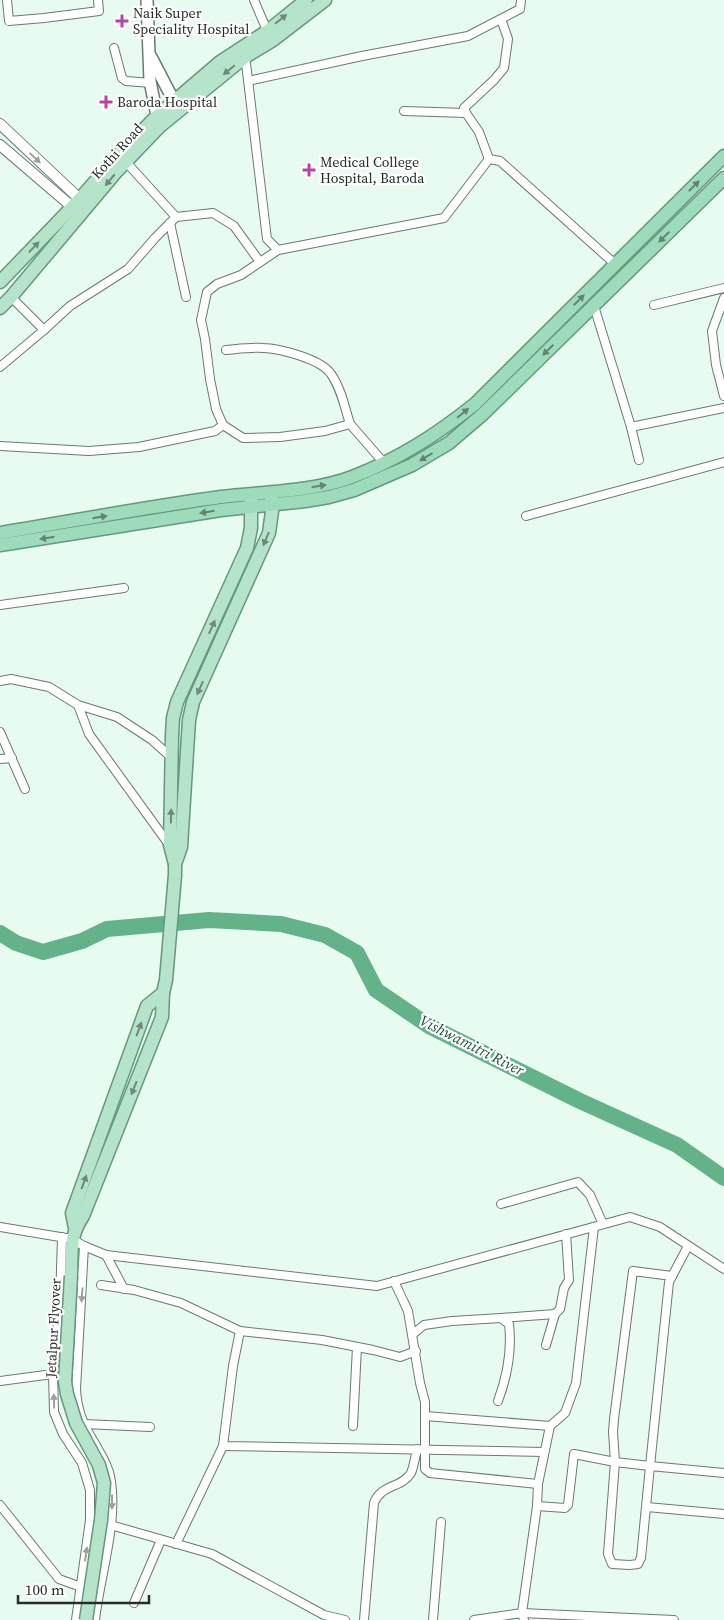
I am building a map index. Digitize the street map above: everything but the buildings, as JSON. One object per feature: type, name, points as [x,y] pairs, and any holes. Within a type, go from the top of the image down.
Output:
[{"type":"highway","points":[[272,498],[350,478],[406,453],[454,420],[475,404],[724,156]]},
{"type":"highway","points":[[0,532],[220,498],[251,500],[329,498],[354,490],[412,464],[449,443],[483,414],[724,178]]},
{"type":"highway","points":[[0,546],[221,510],[251,500]]},
{"type":"main road","points":[[147,0],[151,83],[160,120]]},
{"type":"main road","name":"Kothi Road","points":[[269,36],[306,0]]},
{"type":"main road","name":"Kothi Road","points":[[0,308],[11,297],[120,153],[177,106],[220,62],[245,51],[325,0]]},
{"type":"main road","points":[[150,54],[177,106]]},
{"type":"main road","name":"Kothi Road","points":[[0,282],[126,162],[160,120]]},
{"type":"main road","points":[[70,1235],[83,1216],[162,1017],[175,870],[181,847],[190,720],[193,702],[269,533],[272,498]]},
{"type":"main road","points":[[175,870],[171,847],[173,718],[177,702],[247,548],[251,528],[251,500]]},
{"type":"main road","name":"Jetalpur Flyover","points":[[86,1620],[101,1520],[104,1483],[99,1465],[76,1423],[65,1382],[71,1276],[70,1235],[72,1212],[147,1006],[163,993]]},
{"type":"street","points":[[7,0],[9,21],[99,11],[98,0]]},
{"type":"street","points":[[254,0],[269,36]]},
{"type":"street","points":[[248,81],[362,56],[468,36],[520,9],[521,0]]},
{"type":"street","points":[[489,159],[479,132],[464,108],[504,68],[508,39],[501,19]]},
{"type":"street","points":[[114,48],[122,78],[126,81],[151,83]]},
{"type":"street","points":[[245,51],[267,239],[278,250]]},
{"type":"street","points":[[404,111],[466,113]]},
{"type":"street","points":[[0,124],[80,207]]},
{"type":"street","points":[[0,145],[80,207]]},
{"type":"street","points":[[350,424],[280,437],[243,438],[223,426],[216,409],[201,320],[206,292],[217,284],[241,275],[278,250],[444,218],[489,159]]},
{"type":"street","points":[[489,159],[500,161],[615,264]]},
{"type":"street","points":[[126,162],[176,217]]},
{"type":"street","points":[[0,367],[70,306],[128,269],[176,217],[213,213],[234,226],[260,262]]},
{"type":"street","points":[[170,223],[186,296]]},
{"type":"street","points":[[654,306],[724,288]]},
{"type":"street","points":[[11,297],[44,330]]},
{"type":"street","points":[[724,298],[712,331],[716,365],[724,396]]},
{"type":"street","points":[[594,306],[631,427],[639,460]]},
{"type":"street","points":[[226,350],[263,348],[293,354],[322,365],[330,372],[338,387],[350,424],[384,463]]},
{"type":"street","points":[[631,427],[724,408]]},
{"type":"street","points":[[0,446],[89,451],[139,447],[215,431],[223,426]]},
{"type":"street","points":[[526,516],[724,462]]},
{"type":"street","points":[[0,605],[124,588]]},
{"type":"street","points":[[0,681],[11,679],[50,687],[78,706],[117,717],[152,740],[172,758]]},
{"type":"street","points":[[78,706],[89,734],[171,847]]},
{"type":"street","points":[[0,732],[25,789]]},
{"type":"street","points":[[0,759],[12,758]]},
{"type":"street","points":[[501,1204],[578,1182],[590,1195],[603,1224]]},
{"type":"street","points":[[0,1227],[70,1235],[84,1246],[106,1255],[377,1286],[630,1217],[660,1227],[724,1269]]},
{"type":"street","points":[[523,1616],[538,1484],[544,1452],[550,1426],[565,1413],[576,1383],[594,1227]]},
{"type":"street","points":[[546,1345],[555,1314],[560,1309],[564,1288],[570,1280],[566,1234]]},
{"type":"street","points":[[70,1235],[60,1302],[53,1374],[54,1412],[63,1434],[82,1463],[90,1490],[90,1520],[76,1620]]},
{"type":"street","points":[[84,1246],[76,1389],[77,1407],[84,1424],[108,1467],[112,1496],[110,1525],[95,1620]]},
{"type":"street","points":[[672,1276],[633,1271],[613,1432],[615,1462],[608,1554],[612,1564],[630,1566],[638,1564],[641,1558],[669,1282],[688,1246]]},
{"type":"street","points":[[106,1255],[124,1289]]},
{"type":"street","points":[[364,1620],[374,1503],[377,1496],[384,1490],[406,1479],[411,1472],[420,1450],[425,1416],[425,1402],[408,1311],[394,1281]]},
{"type":"street","points":[[101,1285],[181,1303],[240,1331],[322,1340],[400,1357],[416,1351]]},
{"type":"street","points":[[413,1334],[424,1325],[452,1321],[555,1314]]},
{"type":"street","points":[[498,1401],[506,1381],[510,1337],[509,1324],[500,1318]]},
{"type":"street","points":[[176,1544],[223,1446],[233,1366],[240,1331]]},
{"type":"street","points":[[353,1426],[357,1347]]},
{"type":"street","points":[[0,1381],[53,1374]]},
{"type":"street","points":[[425,1416],[550,1426]]},
{"type":"street","points":[[84,1424],[150,1427]]},
{"type":"street","points":[[223,1446],[544,1452]]},
{"type":"street","points":[[420,1450],[425,1469],[430,1473],[538,1484]]},
{"type":"street","points":[[537,1506],[565,1508],[568,1504],[574,1454],[615,1462],[724,1473]]},
{"type":"street","points":[[0,1505],[59,1579],[81,1587]]},
{"type":"street","points":[[647,1506],[724,1514]]},
{"type":"street","points":[[90,1520],[212,1554],[324,1615],[345,1620]]},
{"type":"street","points":[[433,1620],[441,1522]]},
{"type":"street","points":[[134,1603],[161,1540]]},
{"type":"street","points":[[474,1620],[523,1616],[674,1620]]},
{"type":"waterway","name":"Vishwamitri River","points":[[0,933],[16,943],[43,952],[82,941],[107,929],[209,920],[281,924],[325,935],[357,953],[376,990],[429,1026],[580,1101],[677,1145],[724,1178]]},
{"type":"place","name":"Naik Super Speciality Hospital","points":[[122,21]]},
{"type":"place","name":"Baroda Hospital","points":[[106,102]]},
{"type":"place","name":"Medical College Hospital, Baroda","points":[[309,170]]}]
